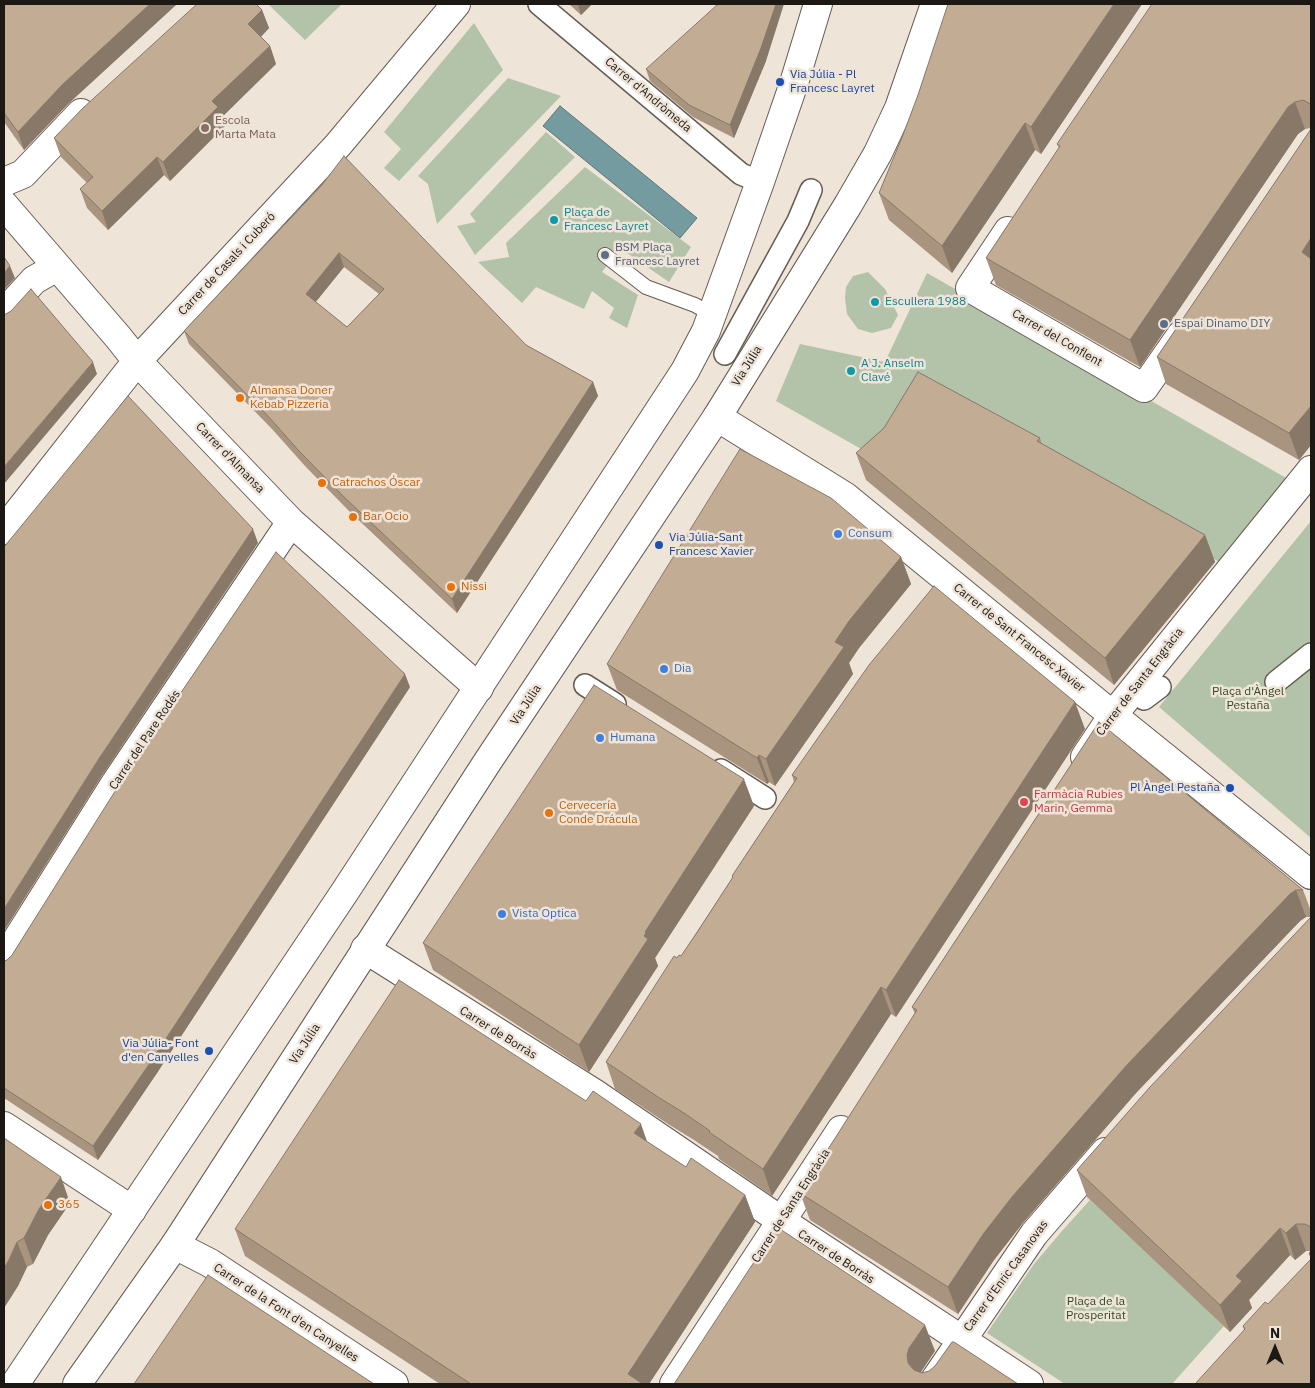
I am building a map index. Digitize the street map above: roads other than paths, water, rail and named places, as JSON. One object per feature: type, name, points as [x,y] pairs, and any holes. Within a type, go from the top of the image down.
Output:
[{"type":"street","name":"Carrer de Casals i Cuberó","points":[[4,530],[137,361],[338,145],[456,4]]},
{"type":"street","name":"Carrer d'Andròmeda","points":[[539,4],[741,174],[760,182]]},
{"type":"street","points":[[15,1384],[344,893],[685,370],[706,331],[794,84],[818,4]]},
{"type":"street","name":"Via Júlia","points":[[77,1384],[175,1245],[366,950],[717,416],[848,206],[878,153],[899,108],[935,4]]},
{"type":"street","points":[[4,182],[23,174],[79,115],[100,96]]},
{"type":"street","name":"Via Júlia","points":[[725,354],[798,221],[811,190]]},
{"type":"street","name":"Carrer d'Almansa","points":[[4,205],[137,361],[291,522],[479,688]]},
{"type":"street","name":"Carrer del Conflent","points":[[1024,207],[970,288],[1144,388],[1195,314]]},
{"type":"street","points":[[4,313],[34,280],[57,267]]},
{"type":"street","name":"Carrer de Sant Francesc Xavier","points":[[717,416],[846,497],[935,585],[1112,715],[1311,874]]},
{"type":"street","name":"Carrer de Santa Engràcia","points":[[1070,780],[1112,715],[1311,470]]},
{"type":"street","name":"Carrer del Pare Rodés","points":[[4,960],[116,782],[291,522]]},
{"type":"street","points":[[1276,682],[1311,654]]},
{"type":"street","points":[[586,685],[634,716]]},
{"type":"street","points":[[708,762],[774,805]]},
{"type":"street","name":"Carrer de Borràs","points":[[366,950],[594,1093],[1030,1384]]},
{"type":"street","points":[[594,1093],[610,1069]]},
{"type":"street","name":"Carrer de Santa Engràcia","points":[[674,1384],[854,1111]]},
{"type":"street","points":[[4,1126],[132,1210]]},
{"type":"street","name":"Carrer d'Enric Casanovas","points":[[932,1384],[1034,1234],[1123,1132]]},
{"type":"street","name":"Carrer de la Font d'en Canyelles","points":[[175,1245],[210,1263],[394,1384]]},
{"type":"lane","points":[[605,255],[646,287],[695,305],[711,314]]},
{"type":"water","points":[[560,106],[697,218],[680,238],[543,126]]},
{"type":"place","name":"Via Júlia - Pl Francesc Layret","points":[[780,82]]},
{"type":"place","name":"Escola Marta Mata","points":[[205,128]]},
{"type":"place","name":"Plaça de Francesc Layret","points":[[554,220]]},
{"type":"place","name":"BSM Plaça Francesc Layret","points":[[605,255]]},
{"type":"place","name":"Escullera 1988","points":[[875,302]]},
{"type":"place","name":"Espai Dinamo DIY","points":[[1164,324]]},
{"type":"place","name":"A J. Anselm Clavé","points":[[851,371]]},
{"type":"place","name":"Almansa Doner Kebab Pizzeria","points":[[240,398]]},
{"type":"place","name":"Catrachos Óscar","points":[[322,483]]},
{"type":"place","name":"Bar Ocio","points":[[353,517]]},
{"type":"place","name":"Consum","points":[[838,534]]},
{"type":"place","name":"Via Júlia-Sant Francesc Xavier","points":[[659,545]]},
{"type":"place","name":"Nissi","points":[[451,587]]},
{"type":"place","name":"Dia","points":[[664,669]]},
{"type":"place","name":"Humana","points":[[600,738]]},
{"type":"place","name":"Pl Àngel Pestaña","points":[[1230,788]]},
{"type":"place","name":"Farmàcia Rubies Marin, Gemma","points":[[1024,802]]},
{"type":"place","name":"Cervecería Conde Drácula","points":[[549,813]]},
{"type":"place","name":"Vista Optica","points":[[502,914]]},
{"type":"place","name":"Via Júlia- Font d'en Canyelles","points":[[209,1051]]},
{"type":"place","name":"365","points":[[48,1205]]},
{"type":"park label","name":"Plaça d'Àngel Pestaña","points":[[1248,699]]},
{"type":"park label","name":"Plaça de la Prosperitat","points":[[1096,1309]]}]
